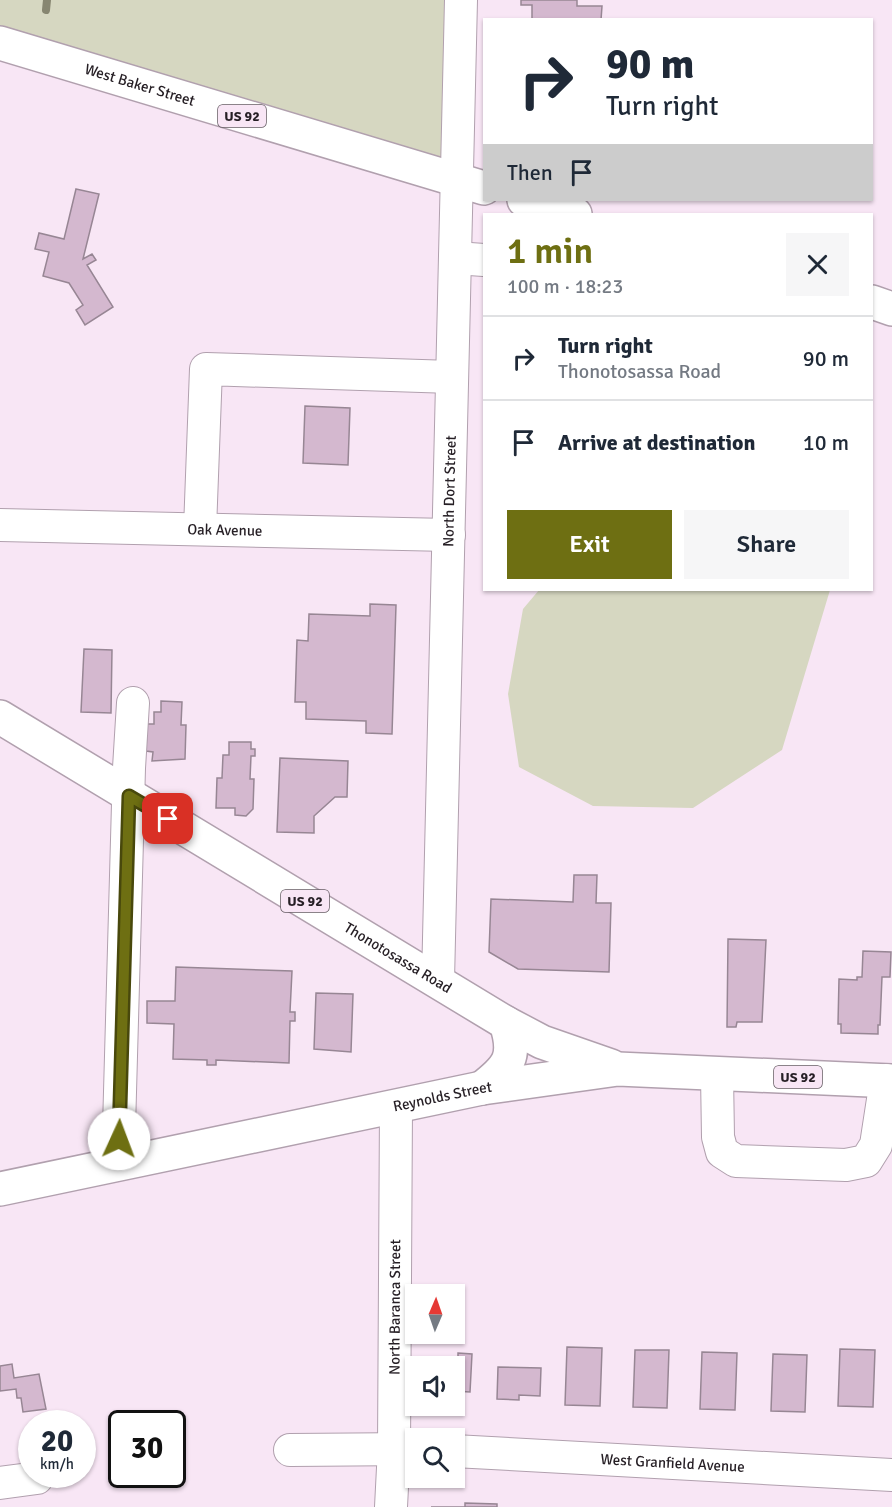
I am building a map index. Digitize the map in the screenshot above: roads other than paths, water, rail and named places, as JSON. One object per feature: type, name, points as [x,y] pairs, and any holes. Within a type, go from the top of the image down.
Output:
[{"type":"main road","name":"West Baker Street","points":[[0,43],[471,184]]},
{"type":"main road","points":[[528,201],[571,213]]},
{"type":"main road","points":[[873,303],[892,309]]},
{"type":"main road","name":"Thonotosassa Road","points":[[0,717],[506,1023],[561,1050],[618,1069]]},
{"type":"main road","points":[[482,1088],[504,1072],[510,1056],[512,1042],[506,1023]]},
{"type":"main road","name":"Reynolds Street","points":[[0,1189],[482,1088],[618,1069],[889,1081]]},
{"type":"street","name":"North Dort Street","points":[[438,981],[452,377],[470,259],[471,184],[460,0]]},
{"type":"street","points":[[200,529],[206,369],[452,377]]},
{"type":"street","name":"Oak Avenue","points":[[0,525],[449,535]]},
{"type":"street","points":[[118,1164],[133,703]]},
{"type":"street","points":[[717,1075],[718,1137],[722,1152],[736,1161],[846,1165],[866,1161],[876,1145],[889,1081]]},
{"type":"street","name":"North Baranca Street","points":[[391,1507],[405,1448],[396,1107]]},
{"type":"street","points":[[290,1450],[405,1448]]},
{"type":"street","name":"West Granfield Avenue","points":[[465,1452],[892,1476]]},
{"type":"street","points":[[0,1483],[18,1481]]},
{"type":"waterway","points":[[46,10],[47,0]]}]
